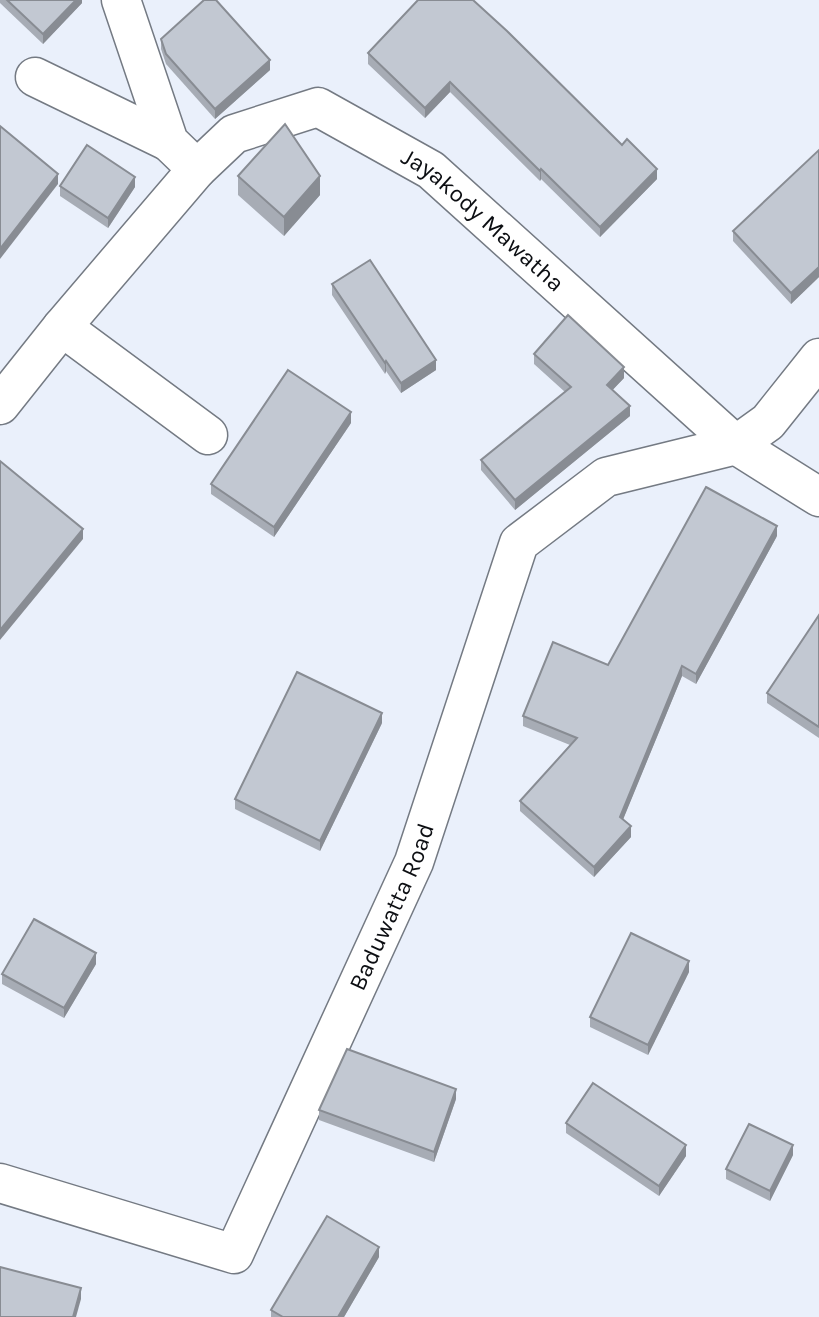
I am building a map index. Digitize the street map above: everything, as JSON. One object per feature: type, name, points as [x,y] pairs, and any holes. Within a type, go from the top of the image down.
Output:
[{"type":"street","points":[[121,0],[169,142]]},
{"type":"street","points":[[35,77],[169,142],[197,169]]},
{"type":"street","name":"Jayakody Mawatha","points":[[0,405],[62,327],[197,169],[234,134],[318,107],[431,170],[736,445],[819,497]]},
{"type":"street","points":[[62,327],[208,435]]},
{"type":"street","points":[[736,445],[768,422],[819,358]]},
{"type":"street","name":"Baduwatta Road","points":[[0,1183],[234,1254],[414,862],[519,544],[606,477],[736,445]]},
{"type":"building","points":[[7,0],[76,0],[43,34]]},
{"type":"building","points":[[204,0],[216,0],[270,60],[215,109],[166,54],[161,39]]},
{"type":"building","points":[[418,0],[473,0],[622,145],[627,139],[657,169],[600,227],[450,82],[425,108],[368,53]]},
{"type":"building","points":[[285,124],[320,176],[284,217],[238,176]]},
{"type":"building","points":[[0,126],[58,174],[0,249]]},
{"type":"building","points":[[87,145],[135,177],[108,218],[60,186]]},
{"type":"building","points":[[819,150],[819,267],[791,293],[733,231]]},
{"type":"building","points":[[370,260],[436,360],[401,383],[332,284]]},
{"type":"building","points":[[568,315],[624,367],[607,385],[630,406],[515,500],[481,460],[571,387],[534,354]]},
{"type":"building","points":[[288,370],[351,412],[274,527],[211,484]]},
{"type":"building","points":[[0,461],[83,529],[0,630]]},
{"type":"building","points":[[706,487],[777,526],[696,674],[682,666],[620,817],[631,826],[594,867],[520,801],[577,738],[523,716],[553,642],[608,665]]},
{"type":"building","points":[[819,615],[819,727],[767,693]]},
{"type":"building","points":[[297,672],[382,713],[320,841],[235,799]]},
{"type":"building","points":[[34,919],[96,953],[64,1008],[2,974]]},
{"type":"building","points":[[631,933],[689,961],[648,1045],[590,1017]]},
{"type":"building","points":[[347,1049],[456,1089],[434,1152],[319,1110]]},
{"type":"building","points":[[593,1083],[686,1145],[659,1186],[566,1123]]},
{"type":"building","points":[[749,1124],[793,1145],[770,1191],[726,1169]]},
{"type":"building","points":[[327,1216],[379,1247],[338,1317],[283,1317],[271,1310]]},
{"type":"building","points":[[0,1267],[81,1288],[73,1317],[0,1317]]}]
